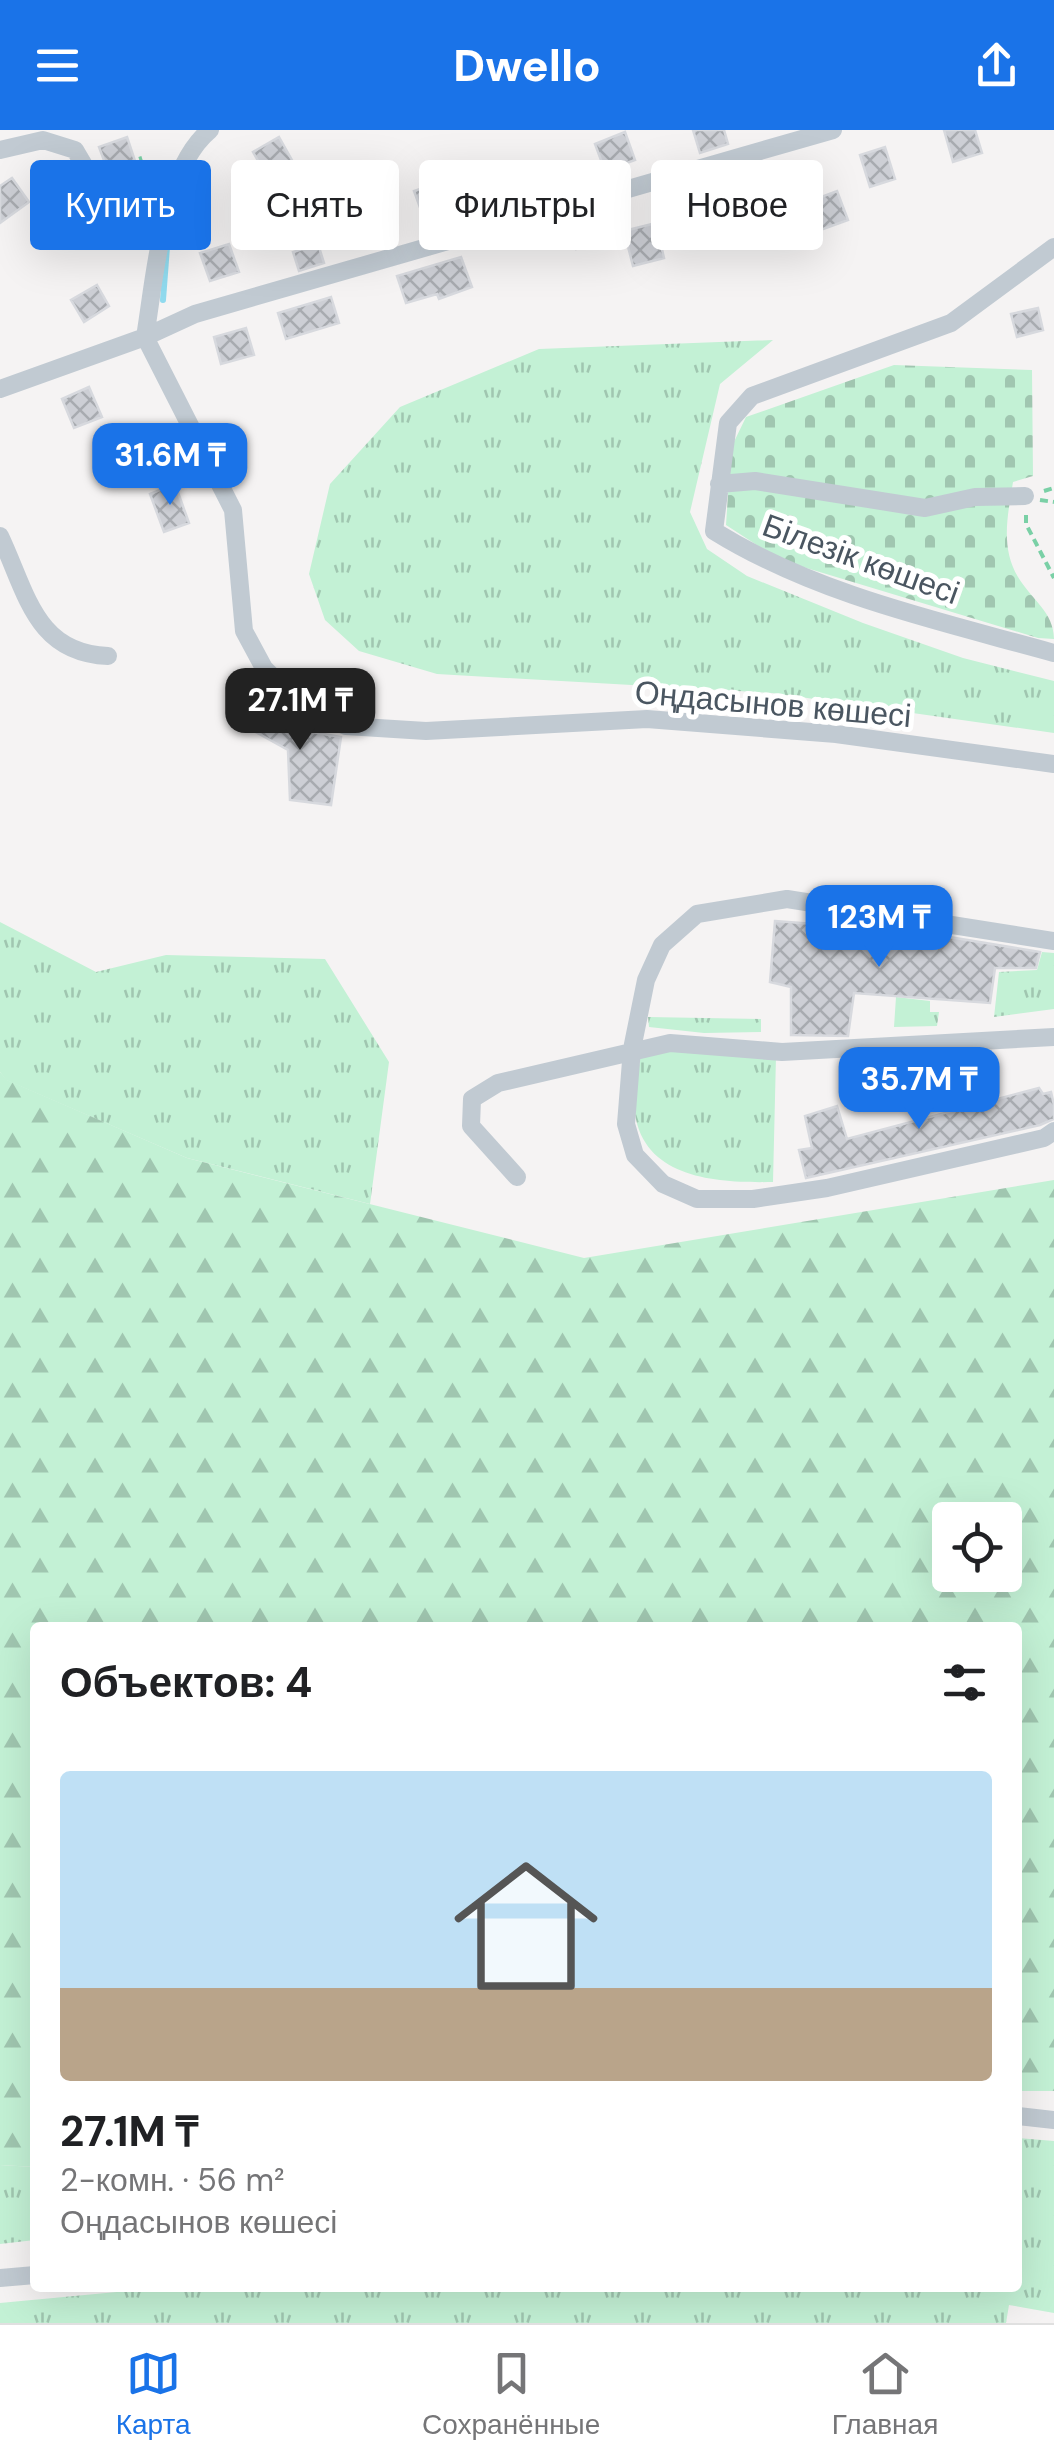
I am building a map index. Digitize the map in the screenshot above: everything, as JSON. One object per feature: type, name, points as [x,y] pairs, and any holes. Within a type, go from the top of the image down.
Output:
[{"type":"street","points":[[189,160],[197,141],[210,130]]},
{"type":"street","points":[[0,388],[145,337],[195,314],[832,130]]},
{"type":"street","points":[[0,150],[43,140],[75,150],[81,160]]},
{"type":"street","name":"Білезік көшесі","points":[[1054,246],[951,323],[752,396],[728,422],[714,531],[752,555],[884,605],[1054,653]]},
{"type":"street","points":[[145,337],[160,250]]},
{"type":"street","name":"Оңдасынов көшесі","points":[[145,337],[232,510],[244,631],[264,668],[302,706],[346,726],[426,731],[647,719],[836,734],[1054,764]]},
{"type":"street","points":[[720,484],[755,481],[924,508],[975,497],[1025,496]]},
{"type":"street","points":[[0,536],[46,634],[78,655],[108,656]]},
{"type":"street","points":[[1054,942],[787,899],[697,914],[662,946],[646,980],[632,1049],[626,1124],[634,1155],[663,1184],[697,1200],[753,1199],[826,1188],[1044,1138],[1054,1131]]},
{"type":"street","points":[[517,1177],[471,1126],[472,1099],[498,1083],[632,1049],[670,1044],[782,1052],[1054,1038]]},
{"type":"street","points":[[1022,2116],[1054,2120]]},
{"type":"street","points":[[0,2278],[30,2275]]},
{"type":"path","points":[[1054,502],[1025,496],[1026,524],[1054,578]]},
{"type":"green space","points":[[773,340],[720,384],[690,512],[707,549],[747,576],[863,623],[963,658],[1054,681],[1054,733],[772,693],[437,674],[359,651],[325,620],[309,574],[330,484],[400,407],[539,349]]},
{"type":"green space","points":[[894,365],[1032,370],[1033,476],[1013,482],[1007,542],[1012,566],[1046,613],[1054,639],[1038,638],[780,560],[726,525],[731,448],[746,417]]},
{"type":"green space","points":[[0,922],[96,972],[166,955],[325,959],[389,1062],[370,1204],[187,1158],[6,1080],[0,1072]]},
{"type":"green space","points":[[1042,952],[1054,953],[1054,1009],[994,1017],[999,972],[1037,970]]},
{"type":"green space","points":[[896,997],[930,1001],[930,1012],[939,1012],[937,1026],[894,1027]]},
{"type":"green space","points":[[648,1017],[761,1019],[761,1032],[704,1033],[649,1027]]},
{"type":"green space","points":[[641,1052],[776,1056],[773,1182],[730,1181],[688,1173],[653,1153],[642,1136],[634,1107]]},
{"type":"green space","points":[[0,1072],[7,1080],[187,1158],[584,1258],[1054,1180],[1054,2091],[1022,2091],[1022,1622],[30,1622],[30,2167],[0,2165]]},
{"type":"green space","points":[[1022,2138],[1054,2141],[1054,2313],[1009,2305],[1006,2323],[0,2323],[0,2303],[117,2292],[1022,2292]]},
{"type":"green space","points":[[0,2165],[30,2167],[30,2241],[0,2244]]},
{"type":"building","points":[[693,130],[724,130],[728,144],[700,153]]},
{"type":"building","points":[[944,130],[975,130],[982,153],[953,162]]},
{"type":"building","points":[[625,132],[635,160],[601,160],[595,144]]},
{"type":"building","points":[[127,137],[135,160],[104,160],[99,147]]},
{"type":"building","points":[[279,137],[292,160],[258,160],[253,152]]},
{"type":"building","points":[[885,147],[895,179],[870,187],[860,155]]},
{"type":"building","points":[[12,178],[29,202],[0,223],[0,186]]},
{"type":"building","points":[[837,191],[848,220],[823,229],[823,196]]},
{"type":"building","points":[[651,224],[651,250],[662,250],[664,258],[633,266],[629,250],[631,229]]},
{"type":"building","points":[[229,244],[239,272],[210,281],[200,253]]},
{"type":"building","points":[[320,250],[324,263],[299,271],[293,252]]},
{"type":"building","points":[[461,257],[472,287],[439,299],[437,294],[406,303],[397,276]]},
{"type":"building","points":[[97,285],[109,306],[84,322],[71,300]]},
{"type":"building","points":[[331,297],[339,323],[286,339],[278,313]]},
{"type":"building","points":[[1038,308],[1043,330],[1017,337],[1011,314]]},
{"type":"building","points":[[246,328],[254,355],[221,364],[214,337]]},
{"type":"building","points":[[89,387],[102,417],[74,428],[62,399]]},
{"type":"building","points":[[175,484],[189,523],[164,532],[150,494]]},
{"type":"building","points":[[260,697],[306,731],[341,737],[331,805],[290,800],[288,750],[241,724]]},
{"type":"building","points":[[775,921],[919,932],[1040,952],[1036,968],[995,968],[990,1003],[854,993],[848,1036],[791,1035],[791,987],[770,982]]},
{"type":"building","points":[[1039,1088],[1043,1094],[1051,1092],[1054,1105],[1054,1119],[1040,1125],[806,1178],[799,1150],[812,1148],[805,1116],[837,1106],[847,1139]]},
{"type":"waterway","points":[[163,300],[167,250]]}]
